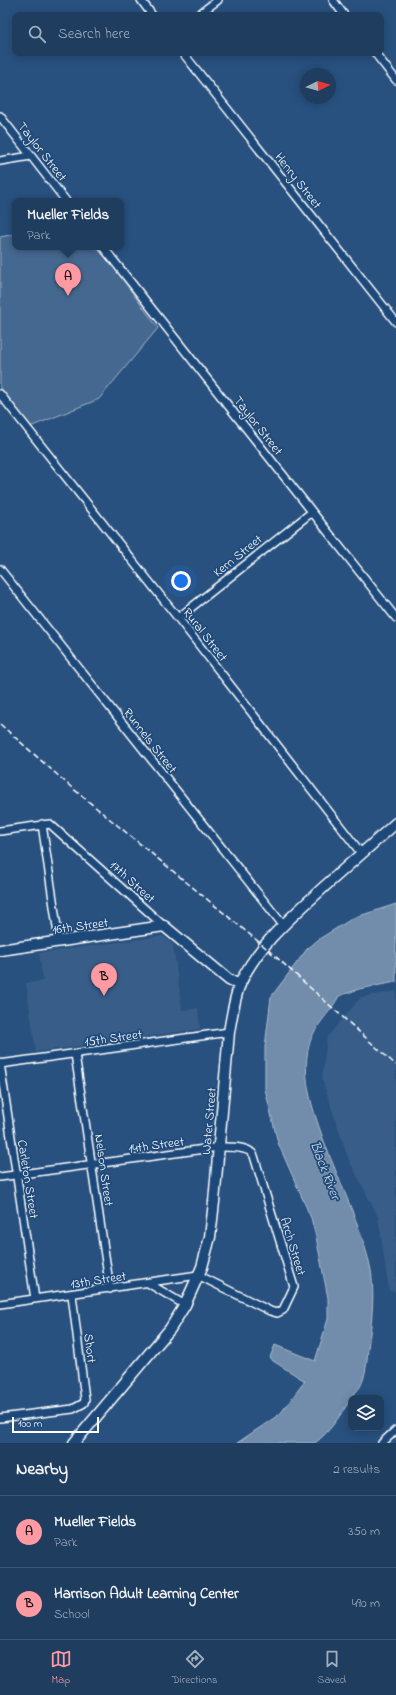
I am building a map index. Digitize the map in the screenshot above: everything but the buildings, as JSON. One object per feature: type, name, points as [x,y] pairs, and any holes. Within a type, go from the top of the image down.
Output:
[{"type":"street","points":[[140,0],[150,12]]},
{"type":"street","points":[[202,12],[218,0]]},
{"type":"street","points":[[332,0],[342,12]]},
{"type":"street","name":"Henry Street","points":[[185,56],[396,322]]},
{"type":"street","points":[[377,56],[396,80]]},
{"type":"street","name":"Taylor Street","points":[[0,116],[64,198]]},
{"type":"street","points":[[0,161],[31,156]]},
{"type":"street","name":"Taylor Street","points":[[105,250],[396,618]]},
{"type":"street","name":"Rural Street","points":[[0,394],[178,618],[361,853]]},
{"type":"street","name":"Kern Street","points":[[178,618],[312,512]]},
{"type":"street","name":"Runnels Street","points":[[0,569],[283,925]]},
{"type":"street","points":[[0,831],[42,824],[59,941]]},
{"type":"street","name":"17th Street","points":[[42,824],[50,824],[54,827],[164,926],[229,980],[240,985]]},
{"type":"street","name":"Water Street","points":[[74,1443],[170,1329],[185,1305],[198,1275],[210,1237],[229,1032],[240,985],[252,965],[283,925],[361,853],[396,824]]},
{"type":"street","name":"16th Street","points":[[0,950],[164,926]]},
{"type":"street","name":"15th Street","points":[[0,1064],[229,1032]]},
{"type":"street","name":"Nelson Street","points":[[75,1054],[110,1289]]},
{"type":"street","name":"Carleton Street","points":[[0,1064],[36,1300]]},
{"type":"street","name":"14th Street","points":[[0,1177],[219,1147]]},
{"type":"street","name":"Arch Street","points":[[198,1275],[274,1313],[281,1312],[283,1310],[294,1290],[290,1272],[252,1152],[248,1150],[219,1147]]},
{"type":"street","name":"13th Street","points":[[0,1304],[72,1295],[190,1275],[198,1275]]},
{"type":"street","points":[[148,1283],[185,1305]]},
{"type":"street","name":"Short","points":[[0,1418],[73,1409],[84,1403],[86,1398],[72,1295]]},
{"type":"street","points":[[387,1441],[396,1430]]},
{"type":"shaded area","points":[[12,235],[12,250],[99,250],[112,265],[158,328],[99,399],[30,427],[0,390],[0,237]]},
{"type":"shaded area","points":[[163,936],[173,944],[182,1010],[198,1008],[200,1029],[36,1052],[26,983],[43,981],[39,953]]},
{"type":"shaded area","points":[[396,991],[396,1291],[389,1291],[378,1217],[348,1158],[322,1079],[327,1037],[361,997]]},
{"type":"water","name":"Black River","points":[[396,904],[396,982],[359,989],[339,996],[315,1030],[312,1037],[307,1056],[306,1073],[315,1116],[358,1226],[371,1271],[373,1293],[372,1316],[364,1378],[360,1387],[354,1395],[348,1395],[348,1403],[335,1422],[315,1443],[237,1443],[280,1414],[305,1381],[273,1361],[270,1357],[275,1345],[315,1361],[328,1319],[328,1298],[311,1218],[278,1143],[265,1089],[265,1047],[271,997],[307,949],[319,939],[353,918]]},
{"type":"railway","points":[[0,724],[71,787],[265,947],[396,1065]]},
{"type":"place","name":"Mueller Fields","points":[[68,296]]},
{"type":"place","name":"Harrison Adult Learning Center","points":[[104,996]]}]
